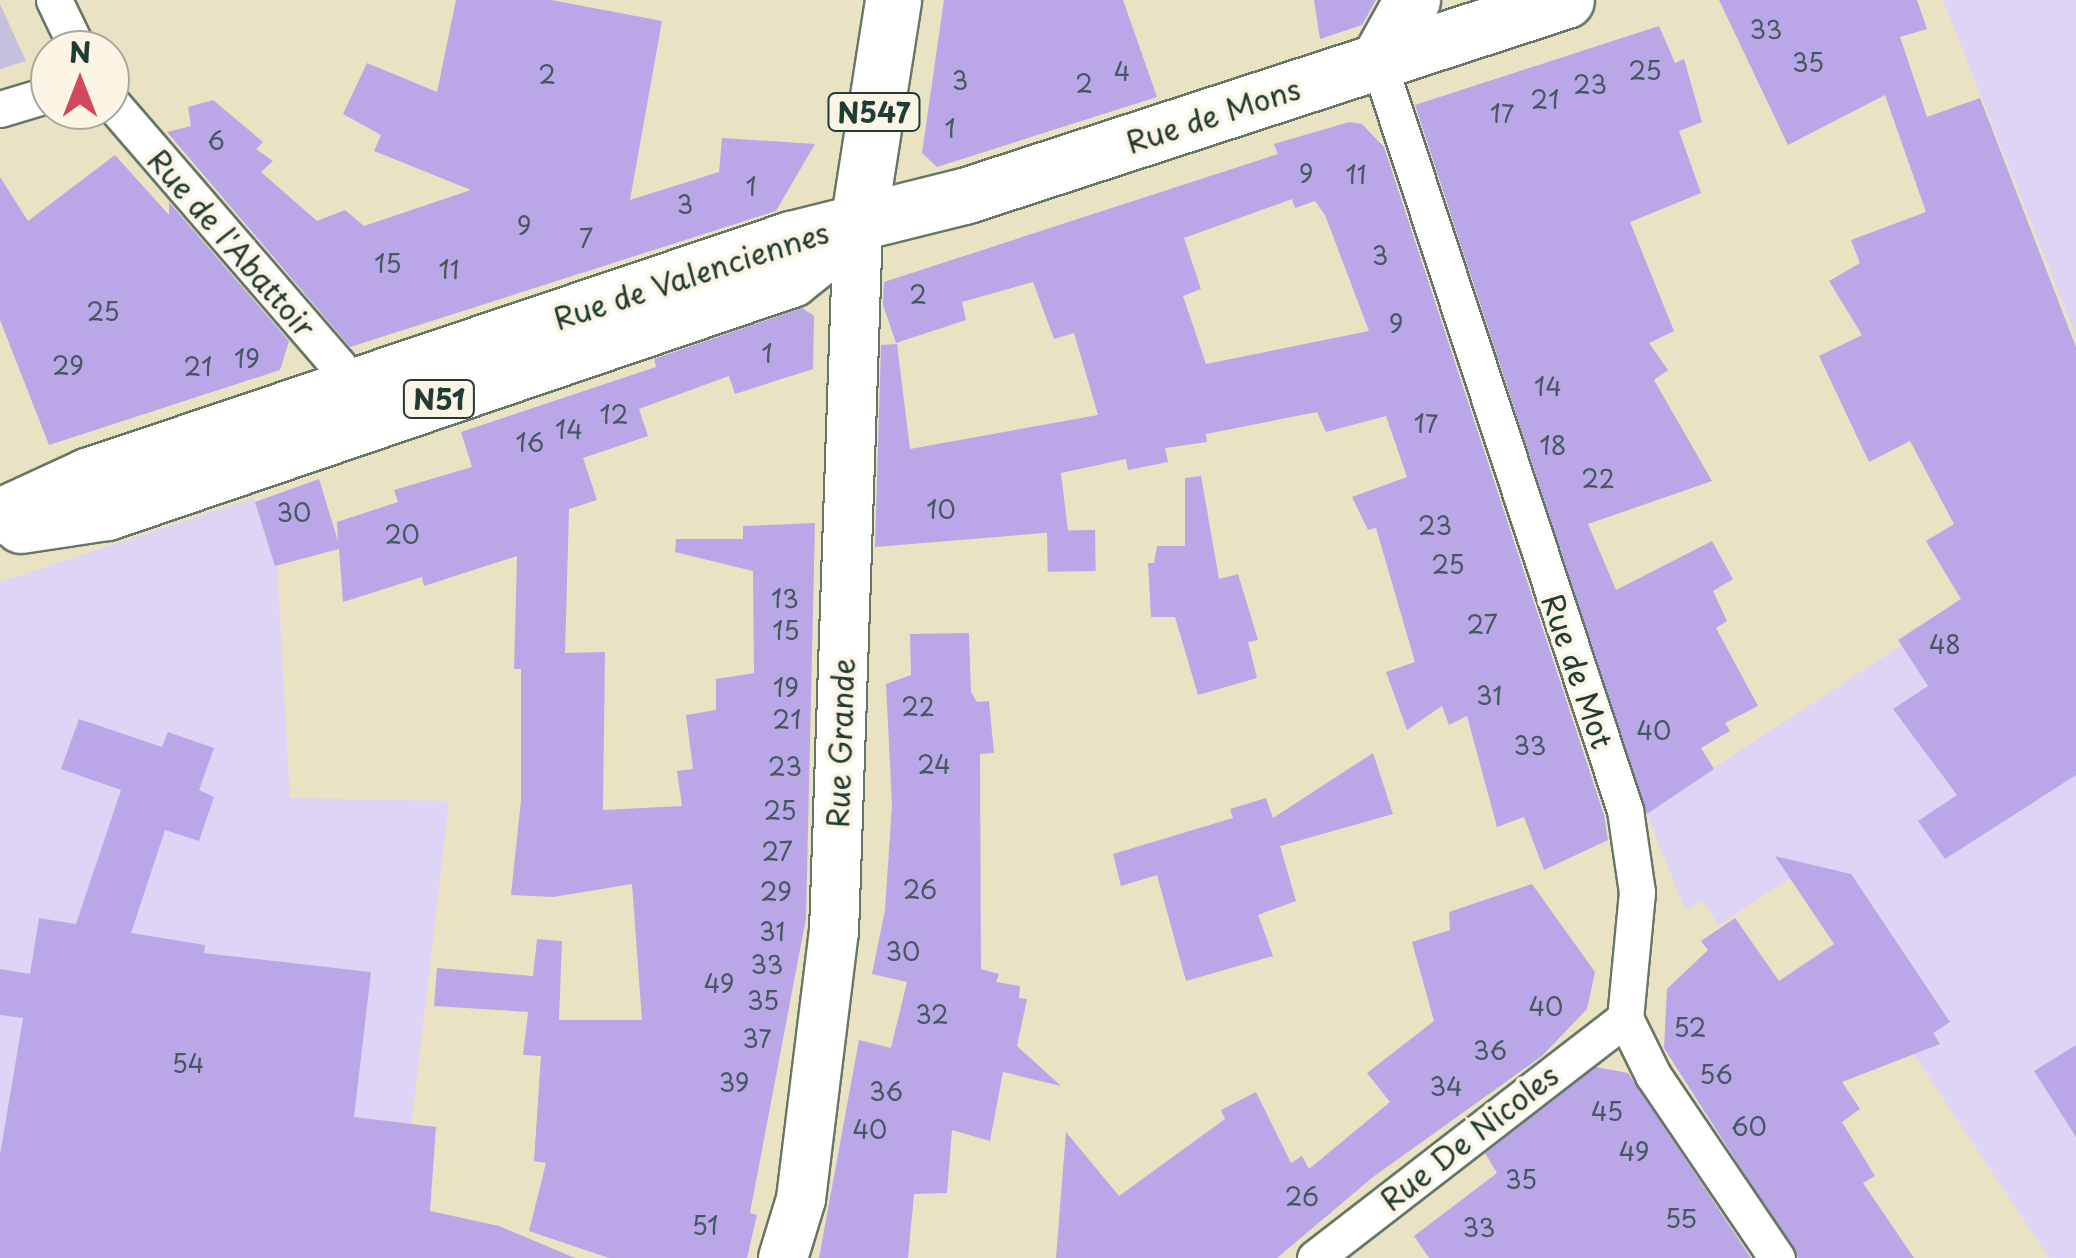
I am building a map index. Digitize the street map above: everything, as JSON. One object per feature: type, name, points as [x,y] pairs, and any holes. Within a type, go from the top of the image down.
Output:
[{"type":"main road","name":"N547","points":[[858,224],[894,0]]},
{"type":"main road","points":[[1378,61],[1412,0]]},
{"type":"main road","name":"Rue de Mons","points":[[858,224],[964,196],[1566,0]]},
{"type":"main road","name":"Rue de Valenciennes","points":[[0,516],[87,476],[791,239],[858,224]]},
{"type":"main road","name":"Rue de Valenciennes","points":[[0,528],[107,512],[795,278],[858,224]]},
{"type":"street","points":[[54,0],[68,30]]},
{"type":"street","name":"Rue de Mot","points":[[1378,61],[1624,810],[1637,939],[1624,1018]]},
{"type":"street","points":[[0,108],[30,100]]},
{"type":"street","name":"Rue de l'Abattoir","points":[[130,124],[338,365],[350,388]]},
{"type":"street","name":"Rue Grande","points":[[783,1258],[801,1199],[834,932],[858,224]]},
{"type":"street","points":[[197,482],[221,455],[319,416],[350,388]]},
{"type":"street","points":[[1624,1018],[1653,1074],[1777,1258]]},
{"type":"street","name":"Rue De Nicoles","points":[[1315,1258],[1624,1018]]},
{"type":"shaded area","points":[[1943,0],[2076,0],[2076,336]]},
{"type":"shaded area","points":[[0,4],[26,61],[0,69]]},
{"type":"shaded area","points":[[254,498],[277,563],[290,798],[449,801],[406,1172],[0,1258],[0,582]]},
{"type":"shaded area","points":[[2076,531],[2076,1258],[2049,1258],[1795,875],[1719,925],[1702,901],[1685,910],[1646,812]]},
{"type":"building","points":[[456,0],[551,0],[662,21],[630,200],[719,172],[722,138],[815,144],[776,211],[350,347],[167,132],[191,126],[188,107],[213,100],[263,142],[256,149],[273,161],[261,172],[317,221],[345,210],[364,226],[471,190],[374,151],[381,135],[343,114],[367,63],[437,92]]},
{"type":"building","points":[[944,0],[1123,0],[1157,97],[937,167],[922,153]]},
{"type":"building","points":[[1314,0],[1376,0],[1362,25],[1320,39]]},
{"type":"building","points":[[1719,0],[1917,0],[1927,29],[1900,37],[1927,117],[1980,98],[2076,347],[2076,775],[1945,859],[1918,821],[1957,795],[1893,709],[1928,686],[1898,640],[1961,599],[1926,541],[1954,524],[1910,441],[1869,462],[1819,356],[1862,335],[1829,281],[1860,263],[1851,240],[1926,212],[1885,95],[1788,145]]},
{"type":"building","points":[[1659,26],[1675,63],[1684,59],[1702,122],[1679,131],[1701,193],[1630,222],[1674,331],[1649,343],[1668,370],[1654,380],[1712,481],[1588,524],[1616,590],[1712,541],[1733,579],[1713,591],[1727,621],[1716,628],[1758,706],[1725,723],[1730,731],[1701,748],[1714,769],[1647,814],[1415,105]]},
{"type":"building","points":[[1349,122],[1362,124],[1384,147],[1604,815],[1608,840],[1544,870],[1524,817],[1497,827],[1467,716],[1449,725],[1442,706],[1407,730],[1386,672],[1415,662],[1376,528],[1368,530],[1352,497],[1407,477],[1386,416],[1326,432],[1317,412],[1206,434],[1207,442],[1165,448],[1168,462],[1128,470],[1126,459],[1061,473],[1068,531],[875,547],[881,345],[897,344],[910,449],[1098,415],[1074,333],[1054,339],[1033,282],[962,302],[966,320],[896,343],[883,305],[884,282],[1278,154],[1274,144]],"holes":[[[1292,199],[1295,208],[1315,201],[1325,215],[1369,331],[1206,364],[1183,296],[1201,289],[1184,238]]]},
{"type":"building","points":[[115,155],[169,215],[169,202],[289,341],[280,370],[49,445],[0,320],[0,177],[28,221]]},
{"type":"building","points":[[802,308],[814,316],[813,369],[735,394],[729,376],[639,409],[648,436],[583,458],[597,500],[569,509],[565,653],[605,652],[603,810],[682,806],[677,771],[693,769],[686,715],[716,710],[716,679],[754,673],[753,571],[675,552],[676,539],[743,539],[743,526],[815,523],[806,918],[750,1213],[757,1215],[747,1258],[609,1258],[529,1231],[546,1163],[534,1161],[541,1056],[523,1055],[528,1012],[434,1006],[437,968],[533,976],[537,939],[562,941],[559,1020],[642,1020],[632,884],[553,897],[511,895],[521,800],[521,669],[514,669],[517,556],[424,586],[422,577],[343,602],[339,549],[275,566],[255,502],[319,479],[338,541],[337,522],[398,502],[394,490],[472,467],[461,432],[656,367],[654,359]]},
{"type":"building","points":[[1201,476],[1219,579],[1238,574],[1258,640],[1248,642],[1257,678],[1198,695],[1175,617],[1151,617],[1148,563],[1154,563],[1157,546],[1185,546],[1185,478]]},
{"type":"building","points":[[1095,530],[1096,571],[1048,572],[1047,531]]},
{"type":"building","points":[[969,633],[971,692],[977,702],[989,701],[994,753],[980,754],[981,969],[999,974],[996,982],[1020,986],[1019,998],[1027,999],[1017,1046],[1061,1086],[1003,1072],[990,1141],[952,1130],[947,1193],[914,1194],[908,1258],[819,1258],[859,1040],[891,1048],[907,982],[872,974],[885,910],[892,805],[886,684],[911,675],[910,634]]},
{"type":"building","points":[[79,719],[162,747],[168,732],[214,748],[199,790],[214,797],[199,841],[165,830],[131,933],[205,945],[204,953],[371,972],[354,1117],[436,1127],[430,1211],[499,1226],[575,1258],[0,1258],[0,1155],[23,1018],[0,1015],[0,969],[30,974],[39,918],[76,924],[121,790],[61,769]]},
{"type":"building","points":[[1373,753],[1393,814],[1280,846],[1296,901],[1258,915],[1273,956],[1186,981],[1157,875],[1121,886],[1113,854],[1233,818],[1230,809],[1266,798],[1273,818]]},
{"type":"building","points":[[1775,856],[1851,874],[1950,1022],[1933,1033],[1940,1044],[1842,1082],[1860,1109],[1842,1122],[1875,1176],[1863,1183],[1914,1258],[1798,1258],[1664,1048],[1667,989],[1708,950],[1701,941],[1735,918],[1779,981],[1834,944]]},
{"type":"building","points":[[1532,884],[1595,972],[1587,1009],[1542,1056],[1373,1177],[1277,1258],[1056,1258],[1066,1132],[1119,1196],[1225,1119],[1221,1110],[1256,1092],[1291,1163],[1302,1156],[1309,1169],[1390,1102],[1367,1073],[1434,1021],[1412,942],[1450,930],[1449,912]]},
{"type":"building","points":[[2076,1045],[2076,1137],[2034,1071]]},
{"type":"building","points":[[1596,1067],[1628,1073],[1751,1258],[1429,1258],[1414,1236],[1497,1173],[1485,1153]]}]
